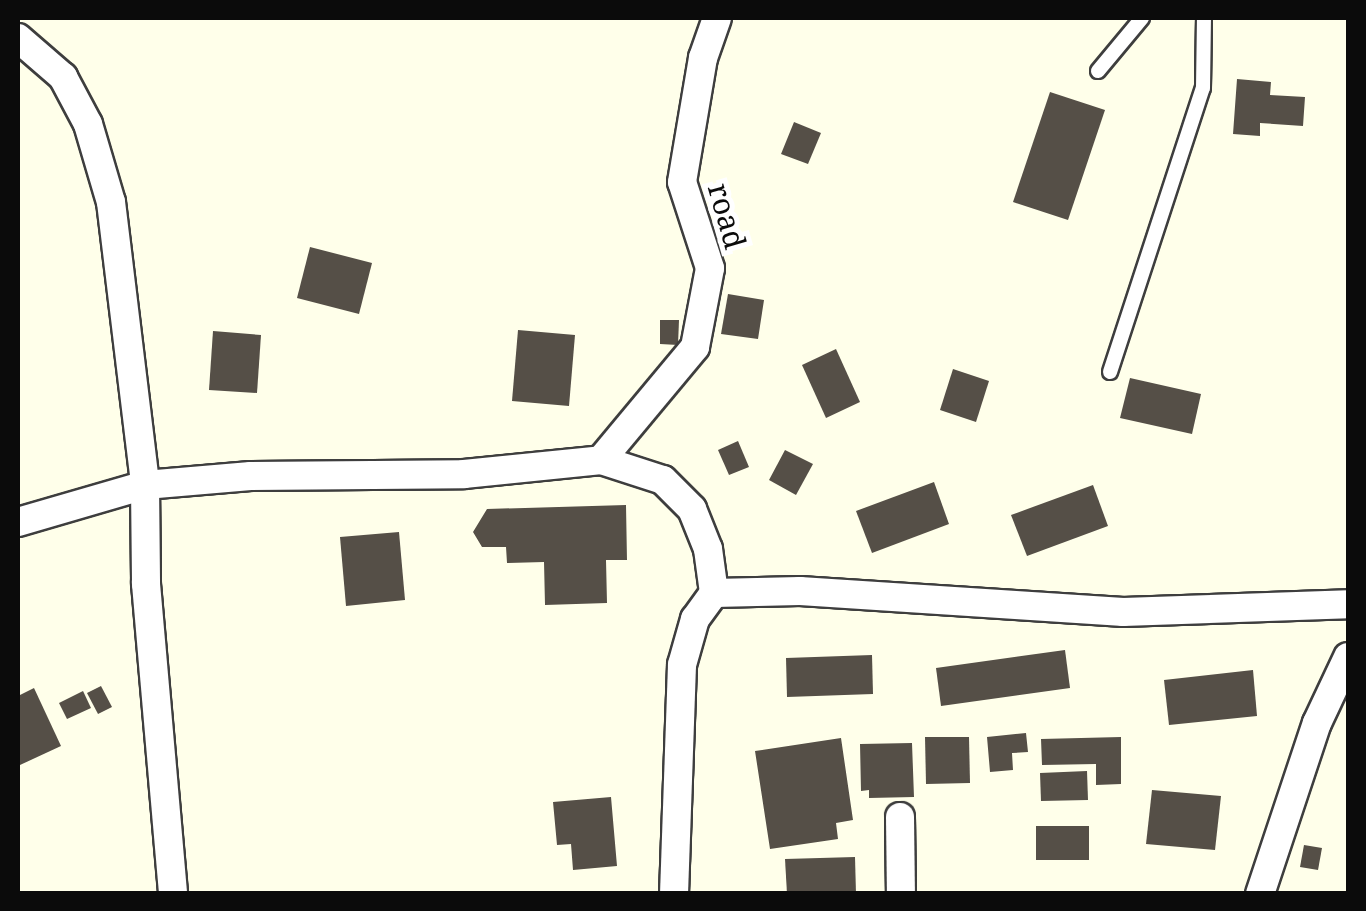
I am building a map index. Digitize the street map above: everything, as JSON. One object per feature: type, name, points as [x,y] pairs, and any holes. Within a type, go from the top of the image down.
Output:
[{"type":"street","name":"road","points":[[602,460],[695,347],[710,268],[682,182],[703,58],[717,18]]},
{"type":"street","points":[[18,38],[63,78],[101,160],[122,270],[145,485],[146,584],[173,894]]},
{"type":"street","points":[[18,522],[145,485],[251,476],[464,474],[602,460],[663,480],[692,509],[708,549],[714,593],[695,618],[682,665],[674,894]]},
{"type":"street","points":[[714,593],[800,591],[1044,610],[1206,613],[1348,604]]},
{"type":"street","points":[[1260,894],[1312,737],[1348,657]]},
{"type":"street","points":[[900,817],[901,894]]},
{"type":"lane","points":[[1098,70],[1142,18]]},
{"type":"lane","points":[[1110,372],[1203,88],[1204,18]]},
{"type":"building","points":[[1237,79],[1271,82],[1270,95],[1305,97],[1303,126],[1260,123],[1260,136],[1233,134]]},
{"type":"building","points":[[1050,92],[1105,110],[1068,220],[1013,202]]},
{"type":"building","points":[[794,122],[821,133],[808,164],[781,154]]},
{"type":"building","points":[[310,247],[372,263],[359,314],[297,298]]},
{"type":"building","points":[[728,294],[764,300],[758,339],[721,334]]},
{"type":"building","points":[[660,320],[679,320],[678,345],[660,344]]},
{"type":"building","points":[[518,330],[575,335],[569,406],[512,401]]},
{"type":"building","points":[[213,331],[261,335],[257,393],[209,390]]},
{"type":"building","points":[[836,349],[860,402],[826,418],[802,365]]},
{"type":"building","points":[[953,369],[989,381],[976,422],[940,410]]},
{"type":"building","points":[[1130,378],[1201,394],[1192,434],[1120,418]]},
{"type":"building","points":[[738,441],[749,467],[729,475],[718,450]]},
{"type":"building","points":[[785,450],[813,464],[796,495],[769,480]]},
{"type":"building","points":[[934,482],[949,524],[872,553],[856,511]]},
{"type":"building","points":[[1093,485],[1108,526],[1027,556],[1011,515]]},
{"type":"building","points":[[626,505],[627,560],[606,560],[607,603],[545,605],[544,562],[507,563],[506,547],[482,547],[473,532],[487,509]]},
{"type":"building","points":[[399,532],[405,600],[346,606],[340,537]]},
{"type":"building","points":[[1065,650],[1070,688],[941,706],[936,668]]},
{"type":"building","points":[[872,655],[873,694],[787,697],[786,658]]},
{"type":"building","points":[[1253,670],[1257,716],[1169,725],[1164,680]]},
{"type":"building","points":[[101,686],[112,707],[98,714],[87,693]]},
{"type":"building","points":[[34,688],[61,746],[20,765],[18,696]]},
{"type":"building","points":[[83,691],[91,708],[67,719],[59,703]]},
{"type":"building","points":[[1026,733],[1028,752],[1012,753],[1013,770],[990,772],[987,737]]},
{"type":"building","points":[[925,737],[969,737],[970,783],[926,784]]},
{"type":"building","points":[[1121,737],[1121,784],[1096,785],[1096,764],[1042,765],[1041,739]]},
{"type":"building","points":[[841,738],[853,820],[836,823],[838,839],[770,849],[755,751]]},
{"type":"building","points":[[912,743],[914,797],[869,798],[869,790],[861,791],[860,744]]},
{"type":"building","points":[[1087,771],[1088,800],[1041,801],[1040,773]]},
{"type":"building","points":[[1152,790],[1221,796],[1215,850],[1146,844]]},
{"type":"building","points":[[611,797],[617,866],[573,870],[571,844],[557,845],[553,802]]},
{"type":"building","points":[[1036,826],[1089,826],[1089,860],[1036,860]]},
{"type":"building","points":[[1304,845],[1322,848],[1318,870],[1300,867]]},
{"type":"building","points":[[855,857],[856,894],[787,894],[785,859]]}]
